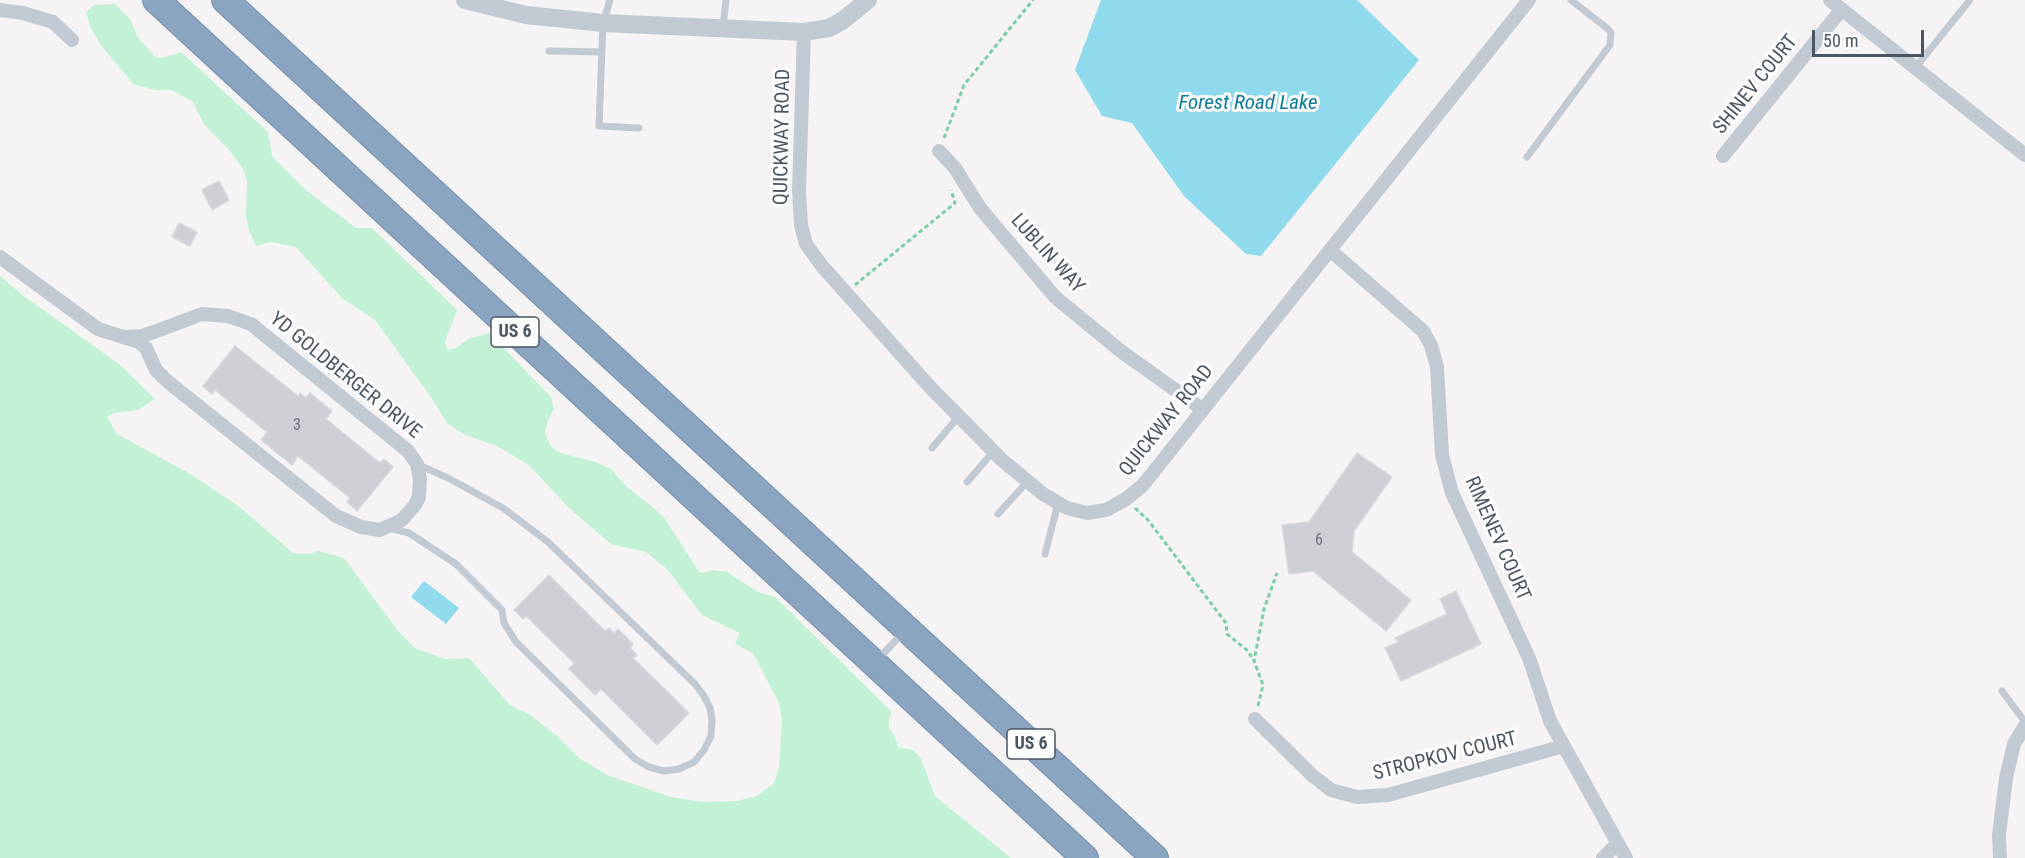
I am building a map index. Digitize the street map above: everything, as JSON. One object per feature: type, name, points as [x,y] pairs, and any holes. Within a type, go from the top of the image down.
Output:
[{"type":"highway","name":"US 6","points":[[156,0],[1085,858]]},
{"type":"highway","name":"US 6","points":[[225,0],[1155,858]]},
{"type":"street","points":[[465,0],[603,23],[804,32],[829,28],[842,21],[868,0]]},
{"type":"street","points":[[1830,0],[2025,155]]},
{"type":"street","name":"QUICKWAY ROAD","points":[[804,32],[799,191],[801,225],[806,244],[822,266],[930,387],[994,451],[1043,494],[1067,508],[1087,513],[1106,510],[1126,499],[1143,485],[1526,1]]},
{"type":"street","name":"SHINEV COURT","points":[[1723,156],[1842,9]]},
{"type":"street","points":[[0,10],[24,13],[53,22],[72,40]]},
{"type":"street","name":"LUBLIN WAY","points":[[939,151],[955,168],[980,208],[1055,297],[1122,352],[1202,410]]},
{"type":"street","name":"RIMENEV COURT","points":[[1330,250],[1423,332],[1431,345],[1437,367],[1442,455],[1452,493],[1529,658],[1550,721],[1626,858]]},
{"type":"street","name":"YD GOLDBERGER DRIVE","points":[[0,257],[98,330],[143,345],[156,370],[167,381],[336,516],[372,530],[387,528],[402,520],[415,506],[420,488],[417,464],[408,451],[251,324],[228,316],[202,314],[142,336],[124,337]]},
{"type":"street","name":"STROPKOV COURT","points":[[1255,719],[1313,776],[1332,790],[1357,796],[1388,795],[1564,746]]},
{"type":"street","points":[[2000,858],[1999,836],[2006,778],[2014,744],[2025,724]]},
{"type":"street","points":[[1603,858],[1618,843]]},
{"type":"lane","points":[[610,0],[603,23],[599,126],[639,128]]},
{"type":"lane","points":[[723,29],[726,0]]},
{"type":"lane","points":[[1527,157],[1610,45],[1611,33],[1608,29],[1571,0]]},
{"type":"lane","points":[[1915,68],[1970,0]]},
{"type":"lane","points":[[549,51],[602,52]]},
{"type":"lane","points":[[932,448],[959,416]]},
{"type":"lane","points":[[967,482],[994,451]]},
{"type":"lane","points":[[387,528],[409,533],[456,564],[502,610],[504,623],[516,642],[635,759],[649,767],[664,771],[679,769],[694,762],[704,750],[711,736],[712,720],[710,708],[695,684],[548,542],[503,508],[417,464]]},
{"type":"lane","points":[[998,514],[1028,481]]},
{"type":"lane","points":[[1045,554],[1058,503]]},
{"type":"lane","points":[[874,663],[907,629]]},
{"type":"lane","points":[[2002,691],[2025,724]]},
{"type":"path","points":[[939,151],[964,85],[1033,0]]},
{"type":"path","points":[[846,293],[955,203],[949,182]]},
{"type":"path","points":[[1126,499],[1148,520],[1226,623],[1227,634],[1248,651],[1254,661],[1263,685],[1255,719]]},
{"type":"path","points":[[1254,661],[1264,609],[1277,573]]},
{"type":"green space","points":[[115,4],[130,19],[137,36],[155,57],[162,58],[181,52],[268,132],[272,156],[307,191],[356,228],[372,228],[457,310],[445,341],[447,350],[456,348],[468,339],[489,333],[551,397],[554,409],[545,433],[551,447],[560,453],[610,468],[627,487],[665,519],[699,572],[714,570],[727,572],[758,592],[775,597],[892,712],[889,728],[895,736],[898,747],[913,750],[920,757],[935,796],[1011,858],[0,858],[0,276],[25,297],[119,364],[155,399],[138,410],[114,413],[107,417],[117,434],[192,475],[237,505],[293,553],[309,554],[318,551],[344,558],[398,631],[415,648],[445,659],[469,658],[510,705],[529,714],[558,737],[579,758],[607,775],[671,797],[703,802],[737,801],[757,796],[774,783],[779,767],[782,721],[779,703],[753,653],[735,644],[740,633],[702,615],[667,569],[646,552],[611,544],[568,507],[529,465],[497,446],[463,434],[447,423],[375,320],[342,298],[296,247],[271,242],[256,246],[246,217],[247,182],[244,170],[229,150],[204,124],[192,101],[171,90],[155,90],[133,84],[101,45],[91,28],[86,12],[94,5]]},
{"type":"water","name":"Forest Road Lake","points":[[1101,0],[1357,0],[1419,60],[1261,256],[1246,254],[1184,196],[1132,123],[1102,116],[1075,70]]},
{"type":"water","points":[[424,581],[459,608],[446,624],[411,597]]},
{"type":"building","points":[[219,181],[229,200],[212,210],[202,190]]},
{"type":"building","points":[[179,223],[197,232],[190,246],[172,237]]},
{"type":"building","points":[[235,346],[298,396],[300,393],[306,398],[310,393],[332,411],[326,419],[380,463],[384,459],[393,467],[357,511],[347,502],[350,498],[298,456],[292,465],[261,440],[267,432],[215,390],[212,394],[203,386]]},
{"type":"building","points":[[1357,453],[1392,477],[1354,531],[1352,552],[1411,600],[1386,631],[1313,571],[1289,574],[1282,525],[1309,522]]},
{"type":"building","points":[[549,575],[605,631],[609,628],[614,633],[618,629],[633,644],[630,648],[637,655],[633,658],[689,713],[657,745],[601,689],[595,695],[569,669],[574,663],[526,616],[523,619],[514,610]]},
{"type":"building","points":[[1456,591],[1481,644],[1401,681],[1385,648],[1399,642],[1395,638],[1447,614],[1440,599]]}]
